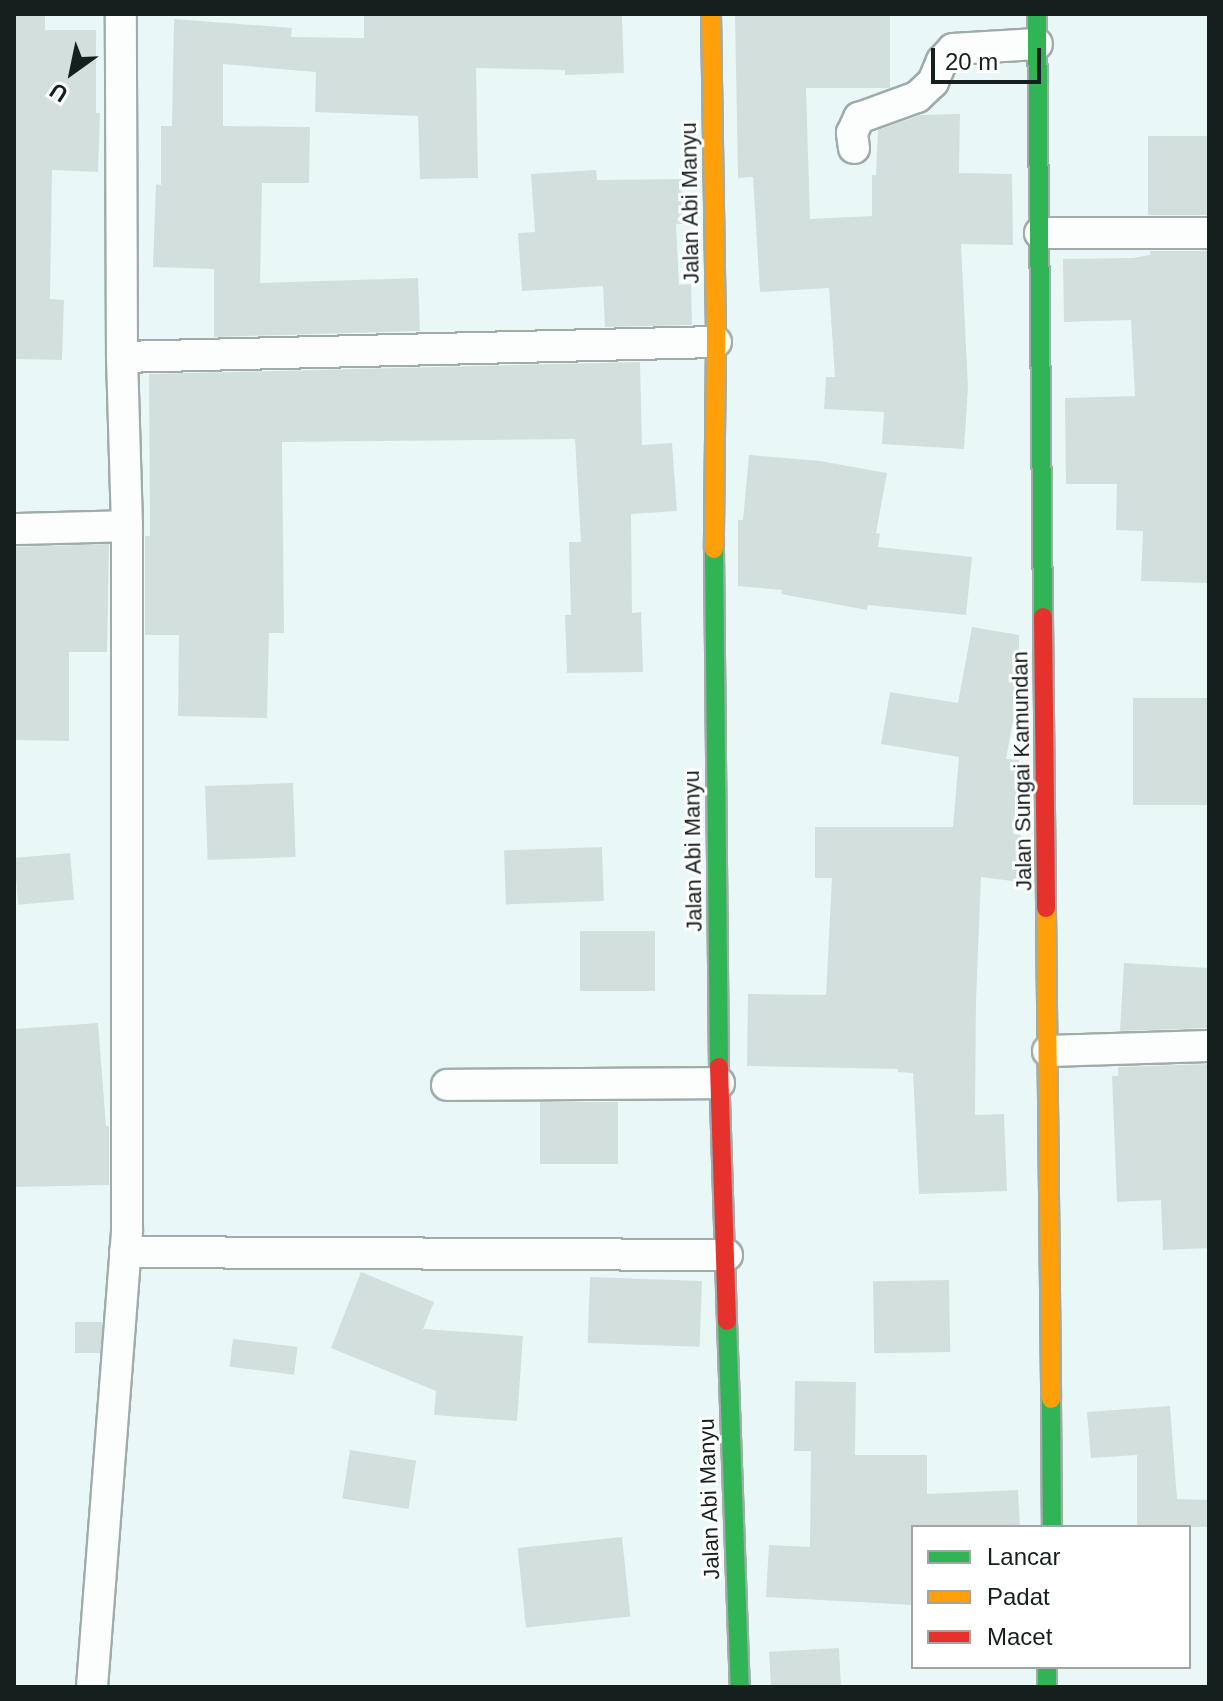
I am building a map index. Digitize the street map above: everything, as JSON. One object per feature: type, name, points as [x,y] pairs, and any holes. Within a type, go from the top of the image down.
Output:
[{"type":"street","points":[[92,1687],[125,1252],[127,526],[122,357],[121,14]]},
{"type":"street","name":"Jalan Abi Manyu","points":[[711,14],[716,342],[713,654],[719,1083],[740,1687]]},
{"type":"street","name":"Jalan Sungai Kamundan","points":[[1037,14],[1052,1525]]},
{"type":"street","points":[[854,148],[852,133],[859,118],[917,97],[933,82],[942,61],[953,49],[1037,44]]},
{"type":"street","points":[[1040,233],[1209,233]]},
{"type":"street","points":[[122,357],[716,342]]},
{"type":"street","points":[[14,529],[127,526]]},
{"type":"street","points":[[1048,1051],[1209,1046]]},
{"type":"street","points":[[447,1085],[719,1083]]},
{"type":"street","points":[[125,1252],[727,1255]]},
{"type":"building","points":[[14,14],[45,14],[45,30],[96,30],[96,113],[100,113],[98,172],[52,170],[50,299],[64,300],[62,360],[14,359]]},
{"type":"building","points":[[364,14],[622,16],[624,73],[565,75],[565,70],[476,68],[478,178],[420,179],[418,116],[315,112],[316,72],[223,64],[223,126],[310,127],[309,183],[262,183],[260,283],[418,278],[420,331],[214,337],[214,269],[153,267],[156,184],[161,185],[161,126],[172,126],[174,19],[292,28],[291,37],[364,38]]},
{"type":"building","points":[[735,14],[890,14],[890,88],[806,88],[810,219],[872,216],[872,175],[876,175],[878,130],[921,115],[960,114],[959,173],[1012,174],[1013,245],[961,244],[968,387],[964,449],[882,444],[884,412],[824,409],[826,377],[835,377],[829,288],[760,292],[753,177],[738,178]]},
{"type":"building","points":[[1148,136],[1209,136],[1209,215],[1148,215]]},
{"type":"building","points":[[596,170],[597,180],[681,179],[682,224],[676,224],[679,285],[691,284],[692,325],[605,327],[603,286],[522,291],[518,233],[535,232],[531,174]]},
{"type":"building","points":[[1150,251],[1209,251],[1209,583],[1141,581],[1143,531],[1116,530],[1117,484],[1066,484],[1065,398],[1135,396],[1131,320],[1064,322],[1063,259],[1132,258],[1150,255]]},
{"type":"building","points":[[640,362],[642,445],[672,443],[677,511],[631,514],[632,613],[641,612],[643,672],[567,673],[565,615],[571,615],[569,542],[581,542],[575,439],[282,442],[284,633],[269,633],[267,718],[178,716],[179,635],[145,635],[145,536],[150,536],[149,374]]},
{"type":"building","points":[[749,455],[820,461],[887,473],[876,533],[880,534],[878,547],[972,557],[966,615],[868,605],[867,610],[781,594],[782,590],[738,586],[738,520],[743,520]]},
{"type":"building","points":[[109,544],[107,652],[69,652],[69,741],[14,740],[14,547]]},
{"type":"building","points":[[972,627],[1019,635],[1019,689],[1006,759],[1019,760],[1013,834],[1021,835],[1021,882],[981,877],[976,1000],[975,1115],[1004,1114],[1007,1191],[919,1194],[913,1073],[898,1072],[898,1069],[747,1066],[748,994],[826,995],[832,878],[815,878],[815,827],[953,827],[959,757],[881,744],[890,692],[958,703]]},
{"type":"building","points":[[1133,698],[1209,698],[1209,805],[1133,805]]},
{"type":"building","points":[[293,783],[296,857],[208,860],[205,786]]},
{"type":"building","points":[[602,847],[604,901],[506,904],[504,850]]},
{"type":"building","points":[[70,853],[74,900],[18,905],[14,858]]},
{"type":"building","points":[[580,931],[655,931],[655,991],[580,991]]},
{"type":"building","points":[[1124,963],[1209,968],[1209,1028],[1120,1031]]},
{"type":"building","points":[[98,1023],[106,1126],[109,1126],[109,1185],[14,1187],[14,1029]]},
{"type":"building","points":[[1209,1064],[1209,1248],[1163,1250],[1161,1200],[1117,1202],[1112,1076],[1118,1076],[1118,1067]]},
{"type":"building","points":[[540,1102],[618,1102],[618,1164],[540,1164]]},
{"type":"building","points":[[361,1272],[434,1302],[423,1329],[523,1336],[517,1421],[434,1415],[436,1391],[331,1348]]},
{"type":"building","points":[[590,1277],[702,1281],[700,1347],[588,1343]]},
{"type":"building","points":[[949,1280],[950,1352],[874,1353],[873,1281]]},
{"type":"building","points":[[75,1322],[102,1322],[102,1353],[75,1353]]},
{"type":"building","points":[[233,1339],[298,1347],[294,1375],[230,1367]]},
{"type":"building","points":[[795,1381],[856,1382],[855,1455],[927,1455],[927,1494],[1018,1490],[1020,1525],[911,1525],[911,1605],[766,1597],[769,1545],[810,1547],[811,1451],[794,1451]]},
{"type":"building","points":[[1170,1406],[1177,1499],[1209,1500],[1209,1527],[1137,1525],[1137,1455],[1091,1458],[1087,1412]]},
{"type":"building","points":[[350,1450],[416,1460],[409,1509],[342,1498]]},
{"type":"building","points":[[622,1537],[630,1617],[526,1628],[518,1548]]},
{"type":"building","points":[[839,1648],[841,1687],[771,1687],[769,1652]]},
{"type":"traffic: fast","points":[[1037,14],[1043,617]]},
{"type":"traffic: fast","points":[[714,549],[719,1067]]},
{"type":"traffic: fast","points":[[727,1321],[740,1687]]},
{"type":"traffic: fast","points":[[1051,1399],[1052,1525]]},
{"type":"traffic: fast","points":[[1047,1669],[1047,1687]]},
{"type":"traffic: slow","points":[[711,14],[716,342],[714,549]]},
{"type":"traffic: slow","points":[[1046,908],[1051,1399]]},
{"type":"traffic: jam","points":[[1043,617],[1046,908]]},
{"type":"traffic: jam","points":[[719,1067],[727,1321]]}]
